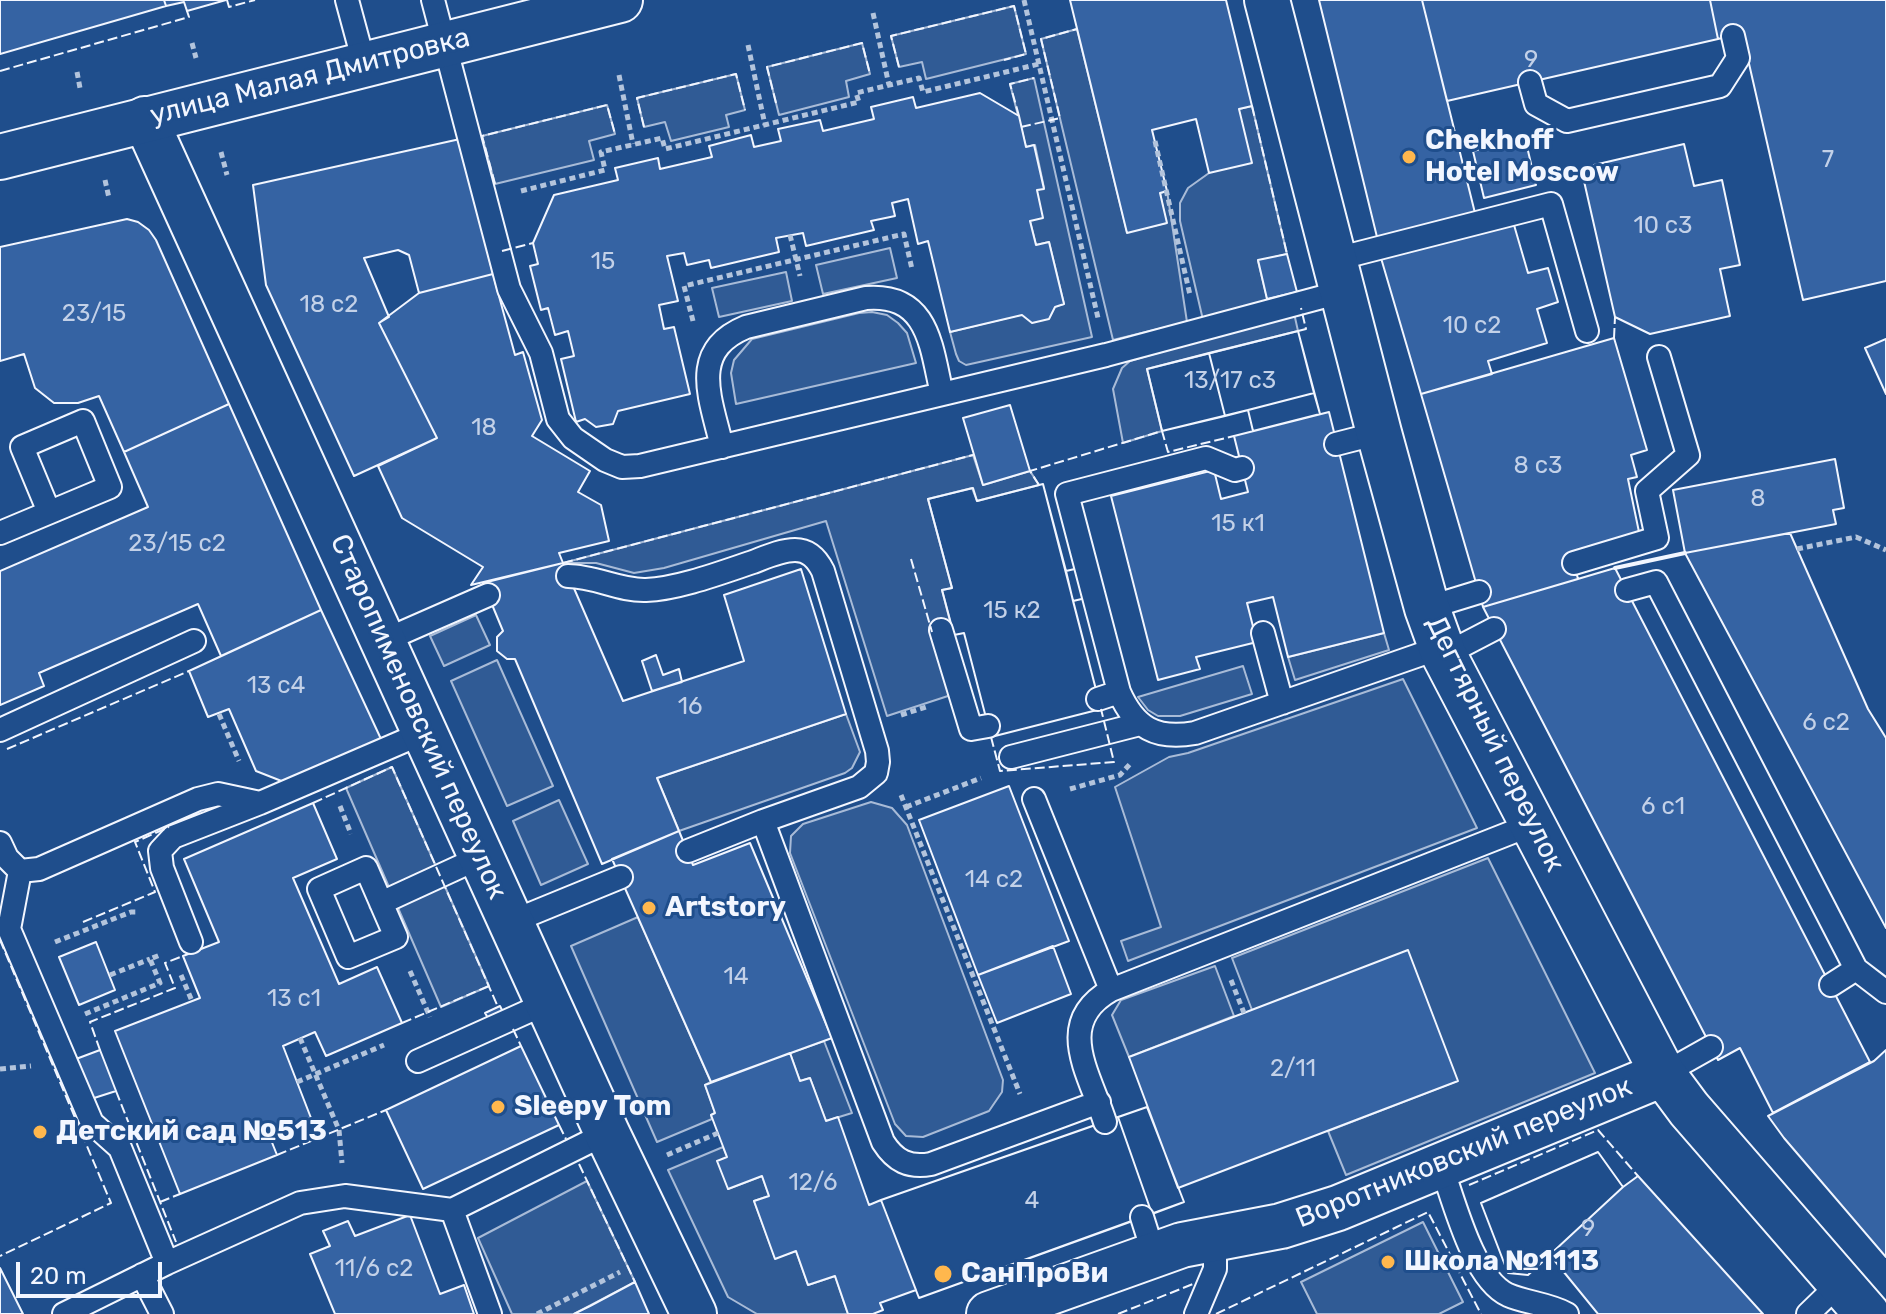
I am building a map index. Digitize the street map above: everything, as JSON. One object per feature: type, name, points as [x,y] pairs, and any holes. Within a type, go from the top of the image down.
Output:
[{"type":"street","name":"улица Малая Дмитровка","points":[[1,154],[620,0]]},
{"type":"street","name":"Дегтярный переулок","points":[[1267,0],[1379,433],[1438,637],[1663,1074],[1689,1109],[1854,1298]]},
{"type":"street","name":"Старопименовский переулок","points":[[145,119],[547,1003],[694,1314]]},
{"type":"street","name":"Воротниковский переулок","points":[[989,1314],[1148,1236],[1182,1245],[1281,1226],[1338,1208],[1663,1074]]},
{"type":"lane","points":[[347,0],[364,63]]},
{"type":"lane","points":[[433,0],[509,289],[541,353],[555,412],[562,427],[573,438],[622,467],[640,466],[722,447],[1198,331],[1337,276],[1551,204],[1587,331]]},
{"type":"lane","points":[[1530,82],[1536,104],[1567,121],[1720,86],[1738,58],[1733,36]]},
{"type":"lane","points":[[722,447],[707,373],[719,344],[746,327],[866,298],[883,297],[898,301],[912,309],[923,322],[942,394]]},
{"type":"lane","points":[[1574,563],[1657,538],[1647,491],[1688,455],[1659,357]]},
{"type":"lane","points":[[1336,444],[1379,433]]},
{"type":"lane","points":[[1242,468],[1235,470],[1206,458],[1067,494],[1108,696],[1140,724],[1157,734],[1176,737],[1195,733],[1282,703],[1438,637],[1494,629]]},
{"type":"lane","points":[[0,533],[49,512]]},
{"type":"lane","points":[[568,576],[588,576],[646,590],[717,574],[785,551],[797,550],[808,553],[823,571],[877,751],[876,773],[859,787],[688,851]]},
{"type":"lane","points":[[1627,590],[1656,582],[1856,969],[1886,992]]},
{"type":"lane","points":[[1438,637],[1479,592]]},
{"type":"lane","points":[[383,641],[488,595]]},
{"type":"lane","points":[[941,630],[971,729],[988,726]]},
{"type":"lane","points":[[1263,633],[1282,703]]},
{"type":"lane","points":[[0,730],[194,641]]},
{"type":"lane","points":[[1011,757],[1140,724]]},
{"type":"lane","points":[[181,946],[160,851],[173,837],[425,732]]},
{"type":"lane","points":[[20,871],[39,869],[198,799],[218,794],[260,803]]},
{"type":"lane","points":[[1034,799],[1111,990]]},
{"type":"lane","points":[[763,821],[883,1142],[890,1152],[908,1165],[920,1166],[1033,1127],[1102,1112],[1078,1040],[1086,1010],[1097,998],[1111,990],[1533,824]]},
{"type":"lane","points":[[0,843],[7,858],[20,871]]},
{"type":"lane","points":[[381,903],[481,857]]},
{"type":"lane","points":[[366,868],[396,937],[348,957],[319,889],[366,868]]},
{"type":"lane","points":[[20,871],[9,929],[92,1123],[120,1148],[167,1263]]},
{"type":"lane","points":[[511,922],[621,877]]},
{"type":"lane","points":[[1831,985],[1856,969]]},
{"type":"lane","points":[[418,1061],[547,1003]]},
{"type":"lane","points":[[1663,1074],[1711,1047]]},
{"type":"lane","points":[[64,1314],[300,1203],[345,1196],[452,1210],[607,1133]]},
{"type":"lane","points":[[1441,1165],[1477,1262],[1488,1280],[1506,1294],[1567,1314]]},
{"type":"lane","points":[[452,1210],[490,1314]]},
{"type":"lane","points":[[1196,1314],[1215,1269],[1215,1239]]},
{"type":"lane","points":[[142,1275],[162,1314]]},
{"type":"lane","points":[[1808,1314],[1854,1298]]},
{"type":"path","points":[[1024,0],[1106,355]]},
{"type":"path","points":[[873,13],[889,85]]},
{"type":"path","points":[[192,43],[197,59]]},
{"type":"path","points":[[748,45],[765,125]]},
{"type":"path","points":[[525,189],[605,170],[601,152],[633,144],[662,138],[665,149],[859,102],[856,93],[919,78],[923,92],[1039,64]]},
{"type":"path","points":[[77,72],[81,89]]},
{"type":"path","points":[[619,75],[633,144]]},
{"type":"path","points":[[1155,141],[1198,331]]},
{"type":"path","points":[[221,152],[227,175]]},
{"type":"path","points":[[104,178],[109,198]]},
{"type":"path","points":[[1797,549],[1856,537],[1886,550]]},
{"type":"path","points":[[869,726],[961,696]]},
{"type":"path","points":[[219,714],[243,770],[236,796]]},
{"type":"path","points":[[876,773],[895,781],[1033,1127]]},
{"type":"path","points":[[334,793],[366,868]]},
{"type":"path","points":[[21,957],[131,912],[147,912]]},
{"type":"path","points":[[396,937],[428,1012]]},
{"type":"path","points":[[110,975],[181,946]]},
{"type":"path","points":[[51,1028],[160,983],[150,959]]},
{"type":"path","points":[[300,1038],[339,1130]]},
{"type":"path","points":[[656,1160],[718,1133]]},
{"type":"path","points":[[537,1314],[628,1268]]},
{"type":"shaded area","points":[[1014,6],[1026,54],[926,79],[922,62],[899,67],[891,36]]},
{"type":"shaded area","points":[[1077,29],[1127,232],[1166,223],[1160,193],[1167,191],[1187,322],[1113,340],[1041,39]]},
{"type":"shaded area","points":[[862,43],[870,74],[846,81],[849,97],[779,115],[767,67]]},
{"type":"shaded area","points":[[736,74],[745,110],[726,115],[729,127],[671,141],[665,122],[644,127],[637,98]]},
{"type":"shaded area","points":[[1034,78],[1092,337],[966,365],[959,361],[950,332],[1064,304],[1049,242],[1036,245],[1030,221],[1037,190],[1044,188],[1035,145],[1026,147],[1010,84]]},
{"type":"shaded area","points":[[607,105],[615,134],[589,141],[594,160],[495,184],[482,136]]},
{"type":"shaded area","points":[[1252,106],[1287,254],[1258,261],[1267,298],[1297,292],[1298,298],[1203,320],[1180,221],[1180,203],[1188,188],[1209,173],[1239,109]]},
{"type":"shaded area","points":[[890,248],[897,278],[823,294],[816,265]]},
{"type":"shaded area","points":[[786,272],[792,301],[719,317],[712,288]]},
{"type":"shaded area","points":[[872,312],[887,315],[907,333],[916,363],[736,404],[731,373],[734,360],[752,339]]},
{"type":"shaded area","points":[[1294,313],[1298,331],[1147,369],[1162,431],[1123,443],[1113,389],[1122,368],[1130,361]]},
{"type":"shaded area","points":[[973,455],[983,485],[1030,471],[1039,485],[977,501],[972,488],[928,499],[952,588],[942,590],[950,621],[930,626],[951,695],[887,716],[826,521],[664,568],[634,573],[596,563],[563,563]]},
{"type":"shaded area","points":[[476,615],[490,645],[444,666],[430,636]]},
{"type":"shaded area","points":[[1384,633],[1389,650],[1295,680],[1288,657]]},
{"type":"shaded area","points":[[497,660],[553,786],[507,806],[451,681]]},
{"type":"shaded area","points":[[1243,666],[1252,694],[1180,716],[1158,716],[1148,710],[1138,697]]},
{"type":"shaded area","points":[[1403,679],[1477,828],[1128,961],[1121,941],[1161,927],[1115,787],[1169,757]]},
{"type":"shaded area","points":[[846,714],[860,752],[852,768],[845,773],[679,831],[657,778]]},
{"type":"shaded area","points":[[392,767],[489,986],[441,1007],[346,788]]},
{"type":"shaded area","points":[[559,800],[588,864],[541,885],[513,821]]},
{"type":"shaded area","points":[[871,802],[892,808],[907,825],[1003,1080],[1002,1092],[989,1111],[923,1137],[906,1136],[895,1124],[790,853],[791,836],[803,824]]},
{"type":"shaded area","points":[[1488,858],[1595,1073],[1346,1175],[1328,1131],[1457,1081],[1252,1010],[1232,958]]},
{"type":"shaded area","points":[[638,917],[711,1082],[705,1085],[715,1113],[711,1115],[712,1119],[657,1142],[571,946]]},
{"type":"shaded area","points":[[1215,966],[1234,1016],[1129,1057],[1112,1015],[1121,1000]]},
{"type":"shaded area","points":[[824,1041],[852,1113],[826,1121],[810,1078],[800,1081],[790,1053]]},
{"type":"shaded area","points":[[723,1147],[727,1157],[728,1189],[762,1176],[769,1196],[754,1201],[775,1258],[796,1251],[808,1285],[835,1276],[848,1314],[757,1314],[728,1297],[668,1170]]},
{"type":"shaded area","points":[[587,1181],[635,1282],[574,1314],[512,1314],[478,1238]]},
{"type":"shaded area","name":"Школа №1113","points":[[1423,1222],[1463,1302],[1439,1314],[1317,1314],[1301,1282]]},
{"type":"building","points":[[0,0],[164,0],[166,6],[0,54]]},
{"type":"building","points":[[164,0],[226,0],[187,11],[184,2],[166,6]]},
{"type":"building","points":[[1070,0],[1226,0],[1252,106],[1239,109],[1252,163],[1209,173],[1196,119],[1152,130],[1167,191],[1160,193],[1167,223],[1127,233]]},
{"type":"building","name":"Chekhoff Hotel Moscow","points":[[1319,0],[1422,0],[1475,213],[1377,237]]},
{"type":"building","points":[[1422,0],[1710,0],[1718,39],[1447,101]]},
{"type":"building","points":[[1710,0],[1886,0],[1886,281],[1803,300],[1742,33],[1718,39]]},
{"type":"building","points":[[980,93],[1019,116],[1026,147],[1034,145],[1044,189],[1037,190],[1043,218],[1030,221],[1036,245],[1049,242],[1064,304],[1055,307],[1049,319],[1032,323],[1022,315],[950,332],[928,241],[918,244],[908,199],[892,203],[895,216],[871,221],[874,230],[806,246],[803,233],[776,238],[779,252],[711,268],[709,260],[687,265],[684,253],[667,256],[678,301],[659,305],[664,329],[674,327],[690,394],[618,411],[613,424],[596,427],[585,419],[576,422],[561,359],[574,356],[568,331],[555,335],[548,308],[541,310],[530,266],[538,264],[533,243],[554,195],[618,180],[615,168],[658,158],[660,169],[712,157],[709,146],[751,135],[754,147],[781,141],[778,129],[820,120],[823,131],[874,119],[871,107],[913,97],[916,108]]},
{"type":"building","points":[[1525,138],[1536,185],[1484,198],[1473,151]]},
{"type":"building","points":[[460,139],[493,274],[419,293],[409,255],[398,250],[364,258],[389,317],[379,323],[437,438],[354,476],[266,285],[253,185]]},
{"type":"building","points":[[1684,144],[1694,186],[1722,180],[1740,265],[1720,269],[1730,316],[1650,334],[1615,317],[1581,168]]},
{"type":"building","points":[[127,219],[138,222],[156,240],[229,404],[124,452],[99,396],[78,403],[54,403],[35,388],[24,354],[0,361],[0,247]]},
{"type":"building","points":[[1514,225],[1528,273],[1548,268],[1558,302],[1537,309],[1547,343],[1488,361],[1492,374],[1421,394],[1381,258]]},
{"type":"building","points":[[1287,254],[1297,292],[1267,299],[1258,260]]},
{"type":"building","points":[[493,274],[515,355],[523,352],[542,420],[532,436],[590,471],[578,492],[601,505],[609,541],[559,553],[563,563],[471,585],[483,567],[402,518],[378,466],[437,438],[379,323],[419,293]]},
{"type":"building","points":[[1298,331],[1320,414],[1253,431],[1248,410],[1162,431],[1147,369]]},
{"type":"building","points":[[1298,331],[1314,393],[1225,416],[1209,353]]},
{"type":"building","points":[[1614,338],[1647,450],[1631,455],[1637,477],[1628,479],[1639,532],[1571,553],[1578,579],[1483,607],[1421,394]]},
{"type":"building","points":[[1886,339],[1886,394],[1865,348]]},
{"type":"building","points":[[1209,353],[1225,416],[1162,431],[1147,369]]},
{"type":"building","points":[[1314,393],[1320,414],[1253,431],[1248,410]]},
{"type":"building","points":[[229,404],[321,610],[221,656],[198,604],[39,673],[44,686],[0,705],[0,571],[148,507],[124,452]]},
{"type":"building","points":[[1010,405],[1030,471],[983,485],[963,418]]},
{"type":"building","points":[[1329,412],[1384,633],[1288,657],[1273,597],[1247,603],[1257,642],[1196,657],[1200,669],[1158,680],[1111,496],[1214,470],[1221,499],[1248,492],[1234,436]]},
{"type":"building","points":[[1835,459],[1844,508],[1833,510],[1836,524],[1685,553],[1673,490]]},
{"type":"building","points":[[1043,484],[1101,709],[991,737],[964,633],[954,635],[942,590],[952,588],[928,499],[973,488],[977,501]]},
{"type":"building","points":[[1043,484],[1066,571],[1079,568],[1086,598],[1073,601],[1101,709],[991,737],[964,633],[954,635],[942,590],[952,588],[928,499],[973,488],[977,501]]},
{"type":"building","points":[[1790,533],[1868,709],[1886,738],[1886,928],[1685,553]]},
{"type":"building","points":[[563,563],[623,701],[744,661],[724,595],[801,569],[846,714],[657,778],[679,831],[602,864],[515,659],[507,659],[497,651],[497,637],[503,631],[483,583]]},
{"type":"building","points":[[1079,568],[1086,598],[1073,601],[1066,571]]},
{"type":"building","points":[[1615,568],[1870,1062],[1773,1113],[1740,1048],[1718,1060],[1483,607]]},
{"type":"building","points":[[321,610],[381,739],[284,782],[256,771],[229,709],[208,717],[189,671]]},
{"type":"building","points":[[656,655],[663,675],[679,669],[682,682],[652,691],[642,661]]},
{"type":"building","points":[[1009,786],[1069,941],[978,975],[919,820]]},
{"type":"building","points":[[313,803],[337,859],[293,878],[339,984],[377,967],[402,1023],[326,1056],[315,1032],[283,1046],[311,1118],[269,1135],[277,1155],[180,1194],[115,1031],[200,998],[183,956],[219,942],[184,859]]},
{"type":"building","points":[[679,831],[693,865],[750,843],[832,1038],[711,1082],[612,859]]},
{"type":"building","points":[[96,942],[115,990],[79,1005],[59,957]]},
{"type":"building","points":[[1053,946],[1071,994],[997,1023],[978,975]]},
{"type":"building","points":[[1408,950],[1458,1081],[1178,1188],[1129,1057]]},
{"type":"building","points":[[500,1006],[505,1016],[491,1023],[485,1013]]},
{"type":"building","points":[[521,1046],[559,1125],[423,1189],[386,1110]]},
{"type":"building","points":[[100,1050],[116,1091],[91,1099],[76,1059]]},
{"type":"building","points":[[1886,1050],[1886,1257],[1768,1116],[1874,1061]]},
{"type":"building","points":[[790,1053],[800,1081],[810,1078],[826,1121],[838,1117],[869,1205],[881,1200],[916,1290],[880,1303],[883,1310],[873,1314],[848,1314],[835,1276],[808,1285],[796,1251],[775,1259],[754,1201],[769,1196],[762,1176],[728,1189],[717,1161],[727,1157],[711,1115],[715,1113],[705,1085]]},
{"type":"building","points":[[1147,1107],[1184,1202],[1152,1214],[1118,1117]]},
{"type":"building","points":[[1147,1107],[1184,1202],[919,1298],[881,1200]]},
{"type":"building","points":[[1118,1117],[1152,1214],[919,1298],[881,1200]]},
{"type":"building","points":[[1598,1152],[1623,1187],[1528,1275],[1508,1273],[1481,1203]]},
{"type":"building","points":[[1598,1152],[1623,1187],[1638,1176],[1763,1314],[1598,1314],[1550,1255],[1528,1275],[1508,1273],[1481,1203]]},
{"type":"building","points":[[410,1215],[440,1294],[464,1285],[474,1314],[335,1314],[310,1254],[330,1246],[323,1231],[348,1221],[355,1236]]},
{"type":"building","points":[[0,1268],[23,1314],[0,1314]]},
{"type":"building","points":[[635,1282],[649,1314],[574,1314],[590,1306]]},
{"type":"fence","points":[[227,0],[229,7],[255,0]]},
{"type":"fence","points":[[899,67],[891,36],[1014,6],[1026,54],[1004,60]]},
{"type":"fence","points":[[0,71],[189,17],[187,11]]},
{"type":"fence","points":[[1021,127],[1060,118],[1041,39],[1077,29]]},
{"type":"fence","points":[[776,103],[767,67],[862,43],[870,74]]},
{"type":"fence","points":[[644,127],[637,98],[736,74],[745,110]]},
{"type":"fence","points":[[1019,116],[1010,84],[1034,78]]},
{"type":"fence","points":[[495,184],[482,136],[607,105],[615,134]]},
{"type":"fence","points":[[1252,106],[1287,254]]},
{"type":"fence","points":[[502,251],[533,243]]},
{"type":"fence","points":[[1298,331],[1306,329],[1301,308]]},
{"type":"fence","points":[[1614,338],[1615,317]]},
{"type":"fence","points":[[1039,485],[1030,471],[1162,431],[1168,452],[1234,436]]},
{"type":"fence","points":[[563,563],[973,455]]},
{"type":"fence","points":[[911,559],[932,632]]},
{"type":"fence","points":[[7,749],[189,671]]},
{"type":"fence","points":[[991,737],[1000,771],[1114,762],[1101,709]]},
{"type":"fence","points":[[313,803],[392,767],[498,1007]]},
{"type":"fence","points":[[83,922],[155,892],[135,842],[169,827]]},
{"type":"fence","points":[[0,940],[111,1203],[0,1256]]},
{"type":"fence","points":[[100,1050],[90,1022],[175,988],[165,963],[183,956]]},
{"type":"fence","points":[[402,1023],[489,986]]},
{"type":"fence","points":[[513,1029],[521,1046]]},
{"type":"fence","points":[[116,1091],[176,1242]]},
{"type":"fence","points":[[277,1155],[386,1110]]},
{"type":"fence","points":[[559,1125],[566,1139]]},
{"type":"fence","points":[[1469,1185],[1598,1130],[1638,1176]]},
{"type":"fence","points":[[579,1164],[635,1282]]},
{"type":"fence","points":[[160,1202],[180,1194]]},
{"type":"fence","points":[[1216,1314],[1428,1212],[1481,1314]]},
{"type":"fence","points":[[1118,1314],[1193,1284]]},
{"type":"wall","points":[[1615,568],[1685,553]]},
{"type":"place","name":"Chekhoff Hotel Moscow","points":[[1409,157]]},
{"type":"place","name":"Artstory","points":[[649,908]]},
{"type":"place","name":"Sleepy Tom","points":[[498,1107]]},
{"type":"place","name":"Детский сад №513","points":[[40,1132]]},
{"type":"place","name":"Школа №1113","points":[[1388,1262]]},
{"type":"place","name":"СанПроВи","points":[[943,1274]]}]
